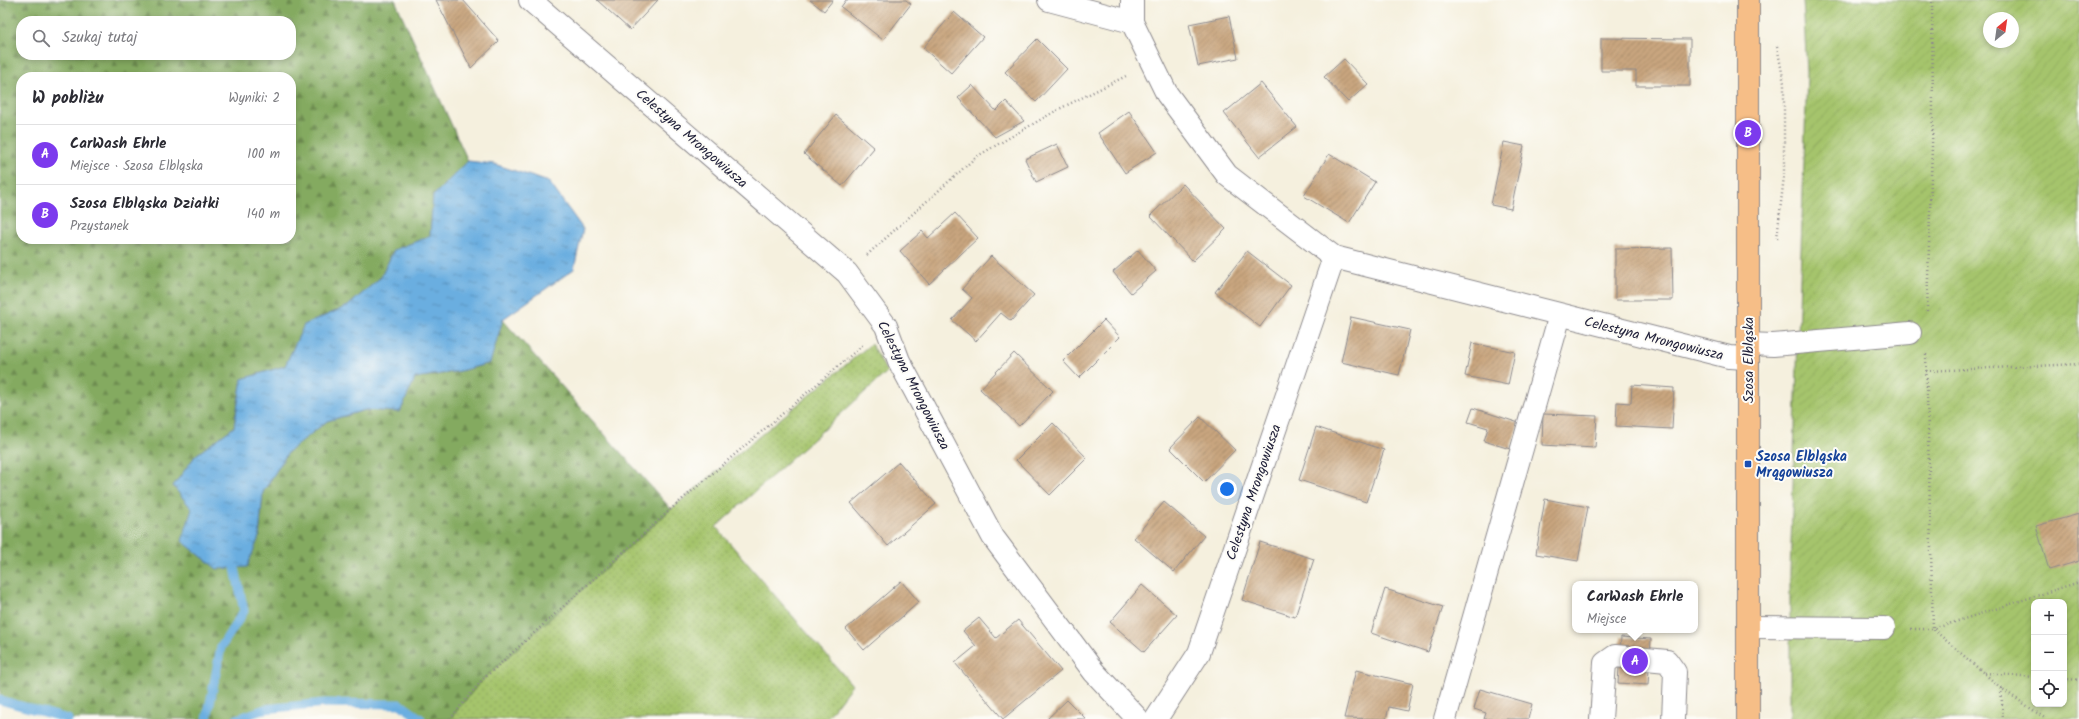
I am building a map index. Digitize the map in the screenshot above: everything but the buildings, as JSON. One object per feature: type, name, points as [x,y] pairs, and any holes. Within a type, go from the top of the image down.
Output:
[{"type":"main road","name":"Szosa Elbląska","points":[[1748,0],[1748,719]]},
{"type":"street","name":"Celestyna Mrongowiusza","points":[[530,0],[847,273],[886,326],[899,361],[993,537],[1094,672],[1138,719]]},
{"type":"street","points":[[1050,0],[1132,22]]},
{"type":"street","name":"Celestyna Mrongowiusza","points":[[1132,0],[1132,22],[1167,94],[1227,175],[1334,257],[1729,357],[1773,345],[1910,333]]},
{"type":"street","name":"Celestyna Mrongowiusza","points":[[1156,719],[1198,653],[1334,257]]},
{"type":"street","points":[[1444,719],[1560,315]]},
{"type":"street","points":[[1748,627],[1884,628]]},
{"type":"street","points":[[1601,719],[1605,663],[1615,656],[1667,661],[1675,672],[1673,719]]},
{"type":"path","points":[[1776,41],[1784,83],[1784,176],[1776,245]]},
{"type":"path","points":[[847,273],[976,157],[1059,109],[1151,63]]},
{"type":"path","points":[[450,719],[481,681],[671,510],[886,326]]},
{"type":"path","points":[[1926,371],[2079,364]]},
{"type":"path","points":[[2046,719],[2001,688],[1933,629],[2079,582]]},
{"type":"path","points":[[1984,673],[2031,677]]},
{"type":"path","points":[[2067,679],[2079,680]]},
{"type":"path","points":[[2001,688],[2003,719]]},
{"type":"green space","points":[[0,0],[395,0],[468,161],[433,196],[430,236],[394,250],[381,277],[348,306],[304,325],[285,366],[242,379],[234,427],[196,455],[173,486],[192,509],[259,537],[263,492],[288,452],[327,421],[365,410],[400,412],[415,378],[460,371],[489,363],[502,319],[671,509],[481,681],[450,719],[421,719],[400,704],[325,703],[265,709],[237,719],[68,719],[0,700]]},
{"type":"green space","points":[[1803,0],[2079,0],[2079,719],[1790,719],[1790,572],[1807,73]]},
{"type":"green space","points":[[871,344],[887,372],[716,527],[852,685],[826,719],[450,719],[481,681],[671,509]]},
{"type":"water","points":[[468,161],[494,164],[549,182],[583,229],[574,269],[503,319],[490,363],[460,371],[415,378],[400,412],[365,410],[327,421],[288,452],[263,492],[259,537],[247,567],[217,569],[182,541],[192,509],[173,486],[196,455],[234,427],[242,379],[285,366],[304,325],[348,306],[381,277],[394,250],[430,236],[433,196]]},
{"type":"waterway","points":[[207,719],[221,647],[244,611],[235,568]]},
{"type":"waterway","points":[[0,700],[68,719]]},
{"type":"waterway","points":[[237,719],[265,709],[325,703],[400,704],[421,719]]},
{"type":"place","name":"Szosa Elbląska Działki","points":[[1748,133]]},
{"type":"place","name":"Szosa Elbląska Mrągowiusza","points":[[1748,464]]},
{"type":"place","name":"CarWash Ehrle","points":[[1635,661]]}]
